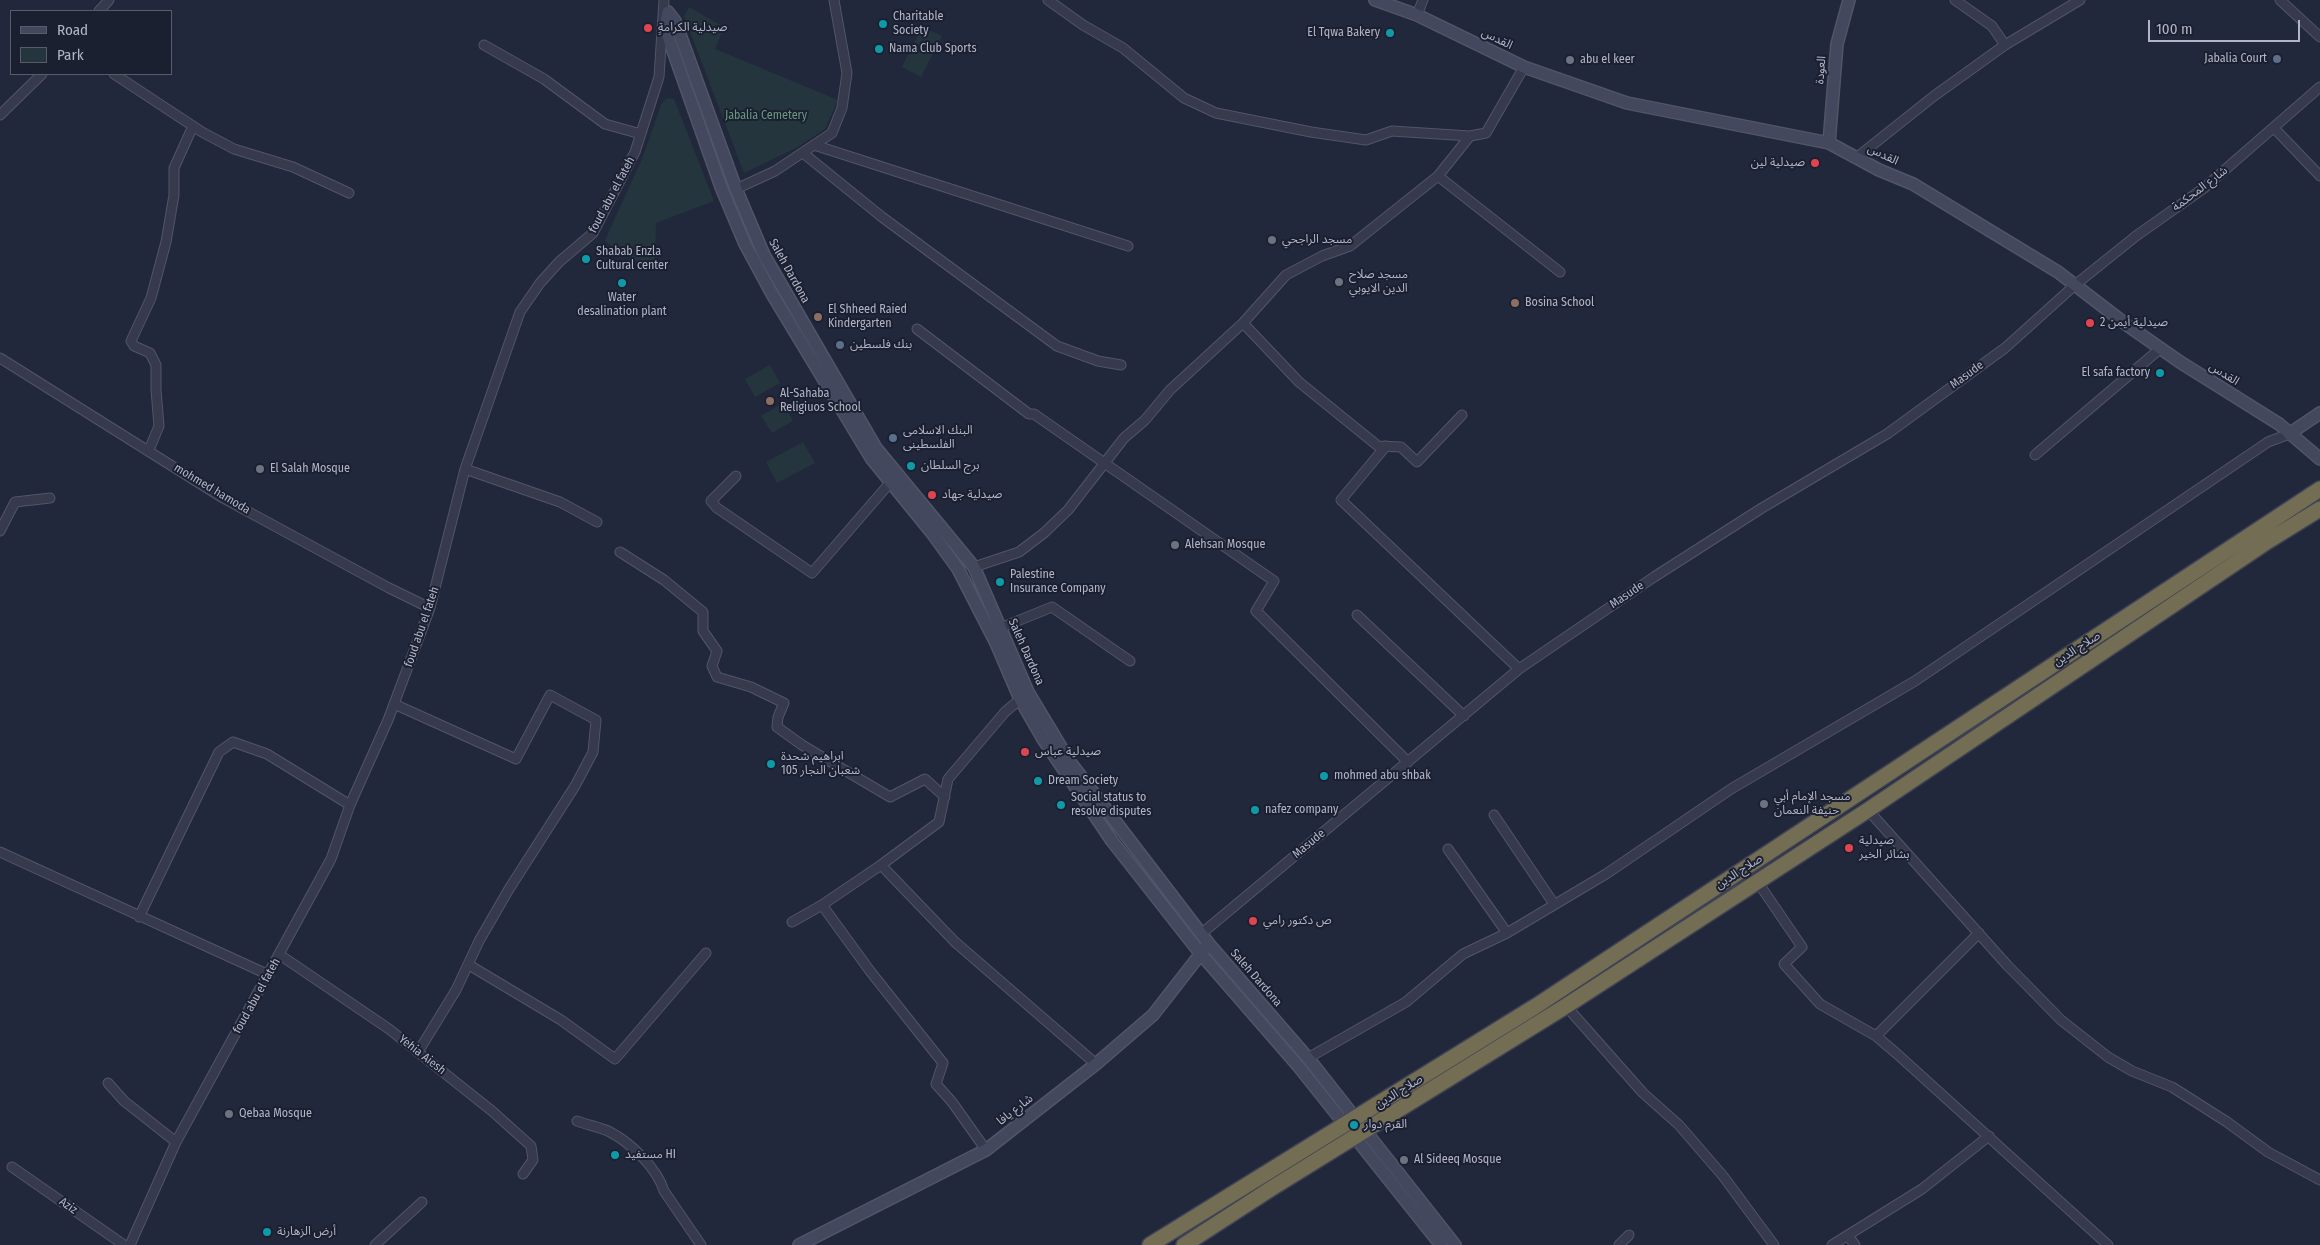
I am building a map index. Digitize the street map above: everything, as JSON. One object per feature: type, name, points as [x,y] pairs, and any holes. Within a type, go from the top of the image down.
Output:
[{"type":"highway","name":"صلاح الدين","points":[[1150,1245],[1350,1123],[1536,1006],[2320,489]]},
{"type":"highway","name":"صلاح الدين","points":[[1184,1245],[1272,1188],[1566,1006],[1868,810],[2268,541],[2320,509]]},
{"type":"street","points":[[100,10],[109,0]]},
{"type":"street","name":"Saleh Dardona","points":[[664,0],[668,12],[675,22],[755,238],[783,292],[893,479],[974,567],[1043,739],[1112,841],[1200,952],[1350,1123]]},
{"type":"street","name":"foud abu el fateh","points":[[130,1245],[176,1142],[331,859],[350,805],[394,704],[430,608],[465,469],[520,312],[540,283],[559,262],[593,233],[635,152],[659,77],[664,0]]},
{"type":"street","points":[[736,189],[775,171],[832,133],[842,108],[847,73],[834,0]]},
{"type":"street","points":[[1048,0],[1083,25],[1123,48],[1184,98],[1216,112],[1311,132],[1366,140],[1392,132],[1470,136],[1486,133],[1524,67]]},
{"type":"street","name":"القدس","points":[[1375,0],[1417,15],[1524,67],[1627,103],[1829,143],[1856,158],[1913,184],[1997,233],[2162,348],[2279,424],[2320,459]]},
{"type":"street","points":[[1417,15],[1423,0]]},
{"type":"street","name":"العودة","points":[[1829,143],[1837,44],[1849,0]]},
{"type":"street","points":[[1955,0],[1992,26],[2005,45]]},
{"type":"street","points":[[1856,158],[1934,96],[2005,45],[2080,0]]},
{"type":"street","points":[[2280,0],[2320,37]]},
{"type":"street","name":"Saleh Dardona","points":[[668,12],[665,28],[721,187],[745,244],[772,294],[856,434],[893,479],[958,569],[1024,695],[1070,762],[1209,944],[1308,1058],[1350,1123],[1441,1245]]},
{"type":"street","points":[[484,45],[544,79],[605,124],[641,134]]},
{"type":"street","points":[[0,115],[41,75]]},
{"type":"street","points":[[116,75],[193,126],[234,149],[293,168],[349,193]]},
{"type":"street","name":"شارع المحكمة","points":[[2074,285],[2136,236],[2204,188],[2320,87]]},
{"type":"street","points":[[149,450],[160,426],[156,390],[156,365],[150,353],[134,346],[131,341],[151,298],[166,242],[174,195],[174,168],[193,126]]},
{"type":"street","points":[[2274,128],[2320,176]]},
{"type":"street","points":[[974,567],[1019,552],[1044,533],[1068,510],[1103,462],[1170,390],[1243,323],[1286,275],[1322,256],[1350,246],[1438,176],[1470,136]]},
{"type":"street","points":[[814,146],[1128,246]]},
{"type":"street","points":[[803,153],[882,217],[1057,346],[1098,360],[1120,365]]},
{"type":"street","points":[[1438,176],[1560,272]]},
{"type":"street","name":"Masude","points":[[1201,934],[1519,669],[1654,577],[1762,508],[1887,434],[2005,348],[2074,285]]},
{"type":"street","points":[[1243,323],[1299,382],[1378,446],[1401,447],[1417,462],[1462,415]]},
{"type":"street","points":[[917,329],[1028,414],[1034,414],[1274,581],[1256,611],[1408,762]]},
{"type":"street","points":[[2035,455],[2162,348]]},
{"type":"street","name":"mohmed hamoda","points":[[0,358],[223,498],[389,588],[430,608]]},
{"type":"street","points":[[1308,1058],[1406,1002],[1462,954],[1507,933],[1606,874],[1731,790],[1915,680],[2268,442],[2289,434],[2320,413]]},
{"type":"street","points":[[1386,446],[1341,500],[1519,669]]},
{"type":"street","points":[[465,469],[560,502],[597,522]]},
{"type":"street","points":[[736,476],[711,501],[717,508],[812,573],[893,479]]},
{"type":"street","points":[[0,531],[15,502],[50,498]]},
{"type":"street","points":[[620,552],[664,580],[703,612],[704,631],[717,651],[712,666],[717,677],[750,688],[784,703],[778,716],[777,727],[802,745],[890,797],[925,778],[945,797]]},
{"type":"street","points":[[1000,628],[1052,607],[1130,661]]},
{"type":"street","points":[[1358,615],[1464,716]]},
{"type":"street","points":[[394,704],[516,759],[550,694],[596,720],[593,752],[575,786],[509,889],[479,941],[470,964],[418,1052]]},
{"type":"street","points":[[792,922],[881,865],[939,822],[948,779],[1005,712],[1024,695]]},
{"type":"street","points":[[139,917],[219,752],[233,742],[267,754],[350,805]]},
{"type":"street","points":[[1868,810],[1979,933],[2061,1020],[2108,1057],[2132,1071],[2172,1088],[2227,1122],[2268,1152],[2320,1180]]},
{"type":"street","points":[[1494,815],[1554,904]]},
{"type":"street","points":[[1448,849],[1507,933]]},
{"type":"street","points":[[0,852],[269,975]]},
{"type":"street","points":[[881,865],[955,942],[1096,1064]]},
{"type":"street","points":[[1757,881],[1802,947],[1784,964],[1820,1004],[1876,1036],[2108,1245]]},
{"type":"street","points":[[822,904],[870,971],[943,1063],[936,1084],[952,1102],[986,1150]]},
{"type":"street","points":[[1876,1036],[1979,933]]},
{"type":"street","name":"شارع يافا","points":[[799,1245],[986,1150],[1096,1064],[1153,1015],[1200,952],[1209,944]]},
{"type":"street","points":[[470,964],[561,1020],[615,1059],[706,953]]},
{"type":"street","name":"Yehia Aiesh","points":[[280,954],[389,1029],[531,1146],[533,1160],[524,1174]]},
{"type":"street","points":[[1566,1006],[1643,1093],[1679,1125],[1723,1176],[1774,1245]]},
{"type":"street","points":[[108,1083],[124,1101],[176,1142]]},
{"type":"street","points":[[576,1121],[609,1132],[624,1141],[650,1166],[661,1182],[664,1191],[701,1245]]},
{"type":"street","name":"Saleh Dardona","points":[[1359,1135],[1455,1245]]},
{"type":"street","points":[[1832,1245],[1922,1189],[1989,1136]]},
{"type":"street","name":"Aziz","points":[[12,1167],[124,1245]]},
{"type":"street","points":[[375,1245],[422,1202]]},
{"type":"street","points":[[1620,1245],[1629,1235]]},
{"type":"street","points":[[1848,1236],[1855,1245]]},
{"type":"green space","name":"Jabalia Cemetery","points":[[689,7],[724,27],[715,49],[838,100],[825,129],[796,148],[744,173],[684,16]]},
{"type":"green space","points":[[922,27],[942,36],[921,77],[902,67]]},
{"type":"green space","points":[[666,98],[674,99],[714,201],[656,223],[655,271],[612,247],[605,240],[642,159],[661,105]]},
{"type":"green space","points":[[770,365],[780,383],[755,397],[745,379]]},
{"type":"green space","points":[[783,403],[793,421],[772,433],[761,416]]},
{"type":"green space","points":[[803,442],[815,463],[777,483],[766,462]]},
{"type":"place","name":"Charitable Society","points":[[883,24]]},
{"type":"place","name":"ِِصيدلية الكرامة","points":[[648,28]]},
{"type":"place","name":"El Tqwa Bakery","points":[[1390,33]]},
{"type":"place","name":"Nama Club Sports","points":[[879,49]]},
{"type":"place","name":"Jabalia Court","points":[[2277,59]]},
{"type":"place","name":"abu el keer","points":[[1570,60]]},
{"type":"place","name":"صيدلية لين","points":[[1815,163]]},
{"type":"place","name":"مسجد الراجحي","points":[[1272,240]]},
{"type":"place","name":"Shabab Enzla Cultural center","points":[[586,259]]},
{"type":"place","name":"مسجد صلاح الدين الايوبي","points":[[1339,282]]},
{"type":"place","name":"Water desalination plant","points":[[622,283]]},
{"type":"place","name":"Bosina School","points":[[1515,303]]},
{"type":"place","name":"El Shheed Raied Kindergarten","points":[[818,317]]},
{"type":"place","name":"صيدلية أيمن 2","points":[[2090,323]]},
{"type":"place","name":"بنك فلسطين","points":[[840,345]]},
{"type":"place","name":"El safa factory","points":[[2160,373]]},
{"type":"place","name":"Al-Sahaba Religiuos School","points":[[770,401]]},
{"type":"place","name":"البنك الاسلامى الفلسطينى","points":[[893,438]]},
{"type":"place","name":"برج السلطان","points":[[911,466]]},
{"type":"place","name":"El Salah Mosque","points":[[260,469]]},
{"type":"place","name":"صيدلية جهاد","points":[[932,495]]},
{"type":"place","name":"Alehsan Mosque","points":[[1175,545]]},
{"type":"place","name":"Palestine Insurance Company","points":[[1000,582]]},
{"type":"place","name":"صيدلية عباس","points":[[1025,752]]},
{"type":"place","name":"ابراهيم شحدة شعبان النجار 105","points":[[771,764]]},
{"type":"place","name":"mohmed abu shbak","points":[[1324,776]]},
{"type":"place","name":"Dream Society","points":[[1038,781]]},
{"type":"place","name":"مسجد الإمام أبي حنيفة النعمان","points":[[1764,804]]},
{"type":"place","name":"Social status to resolve disputes","points":[[1061,805]]},
{"type":"place","name":"nafez company","points":[[1255,810]]},
{"type":"place","name":"صيدلية بشائر الخير","points":[[1849,848]]},
{"type":"place","name":"ص دكتور رامي","points":[[1253,921]]},
{"type":"place","name":"Qebaa Mosque","points":[[229,1114]]},
{"type":"place","name":"القرم دوار","points":[[1354,1125]]},
{"type":"place","name":"مستفيد HI","points":[[615,1155]]},
{"type":"place","name":"Al Sideeq Mosque","points":[[1404,1160]]},
{"type":"place","name":"أرض الزهارنة","points":[[267,1232]]}]
